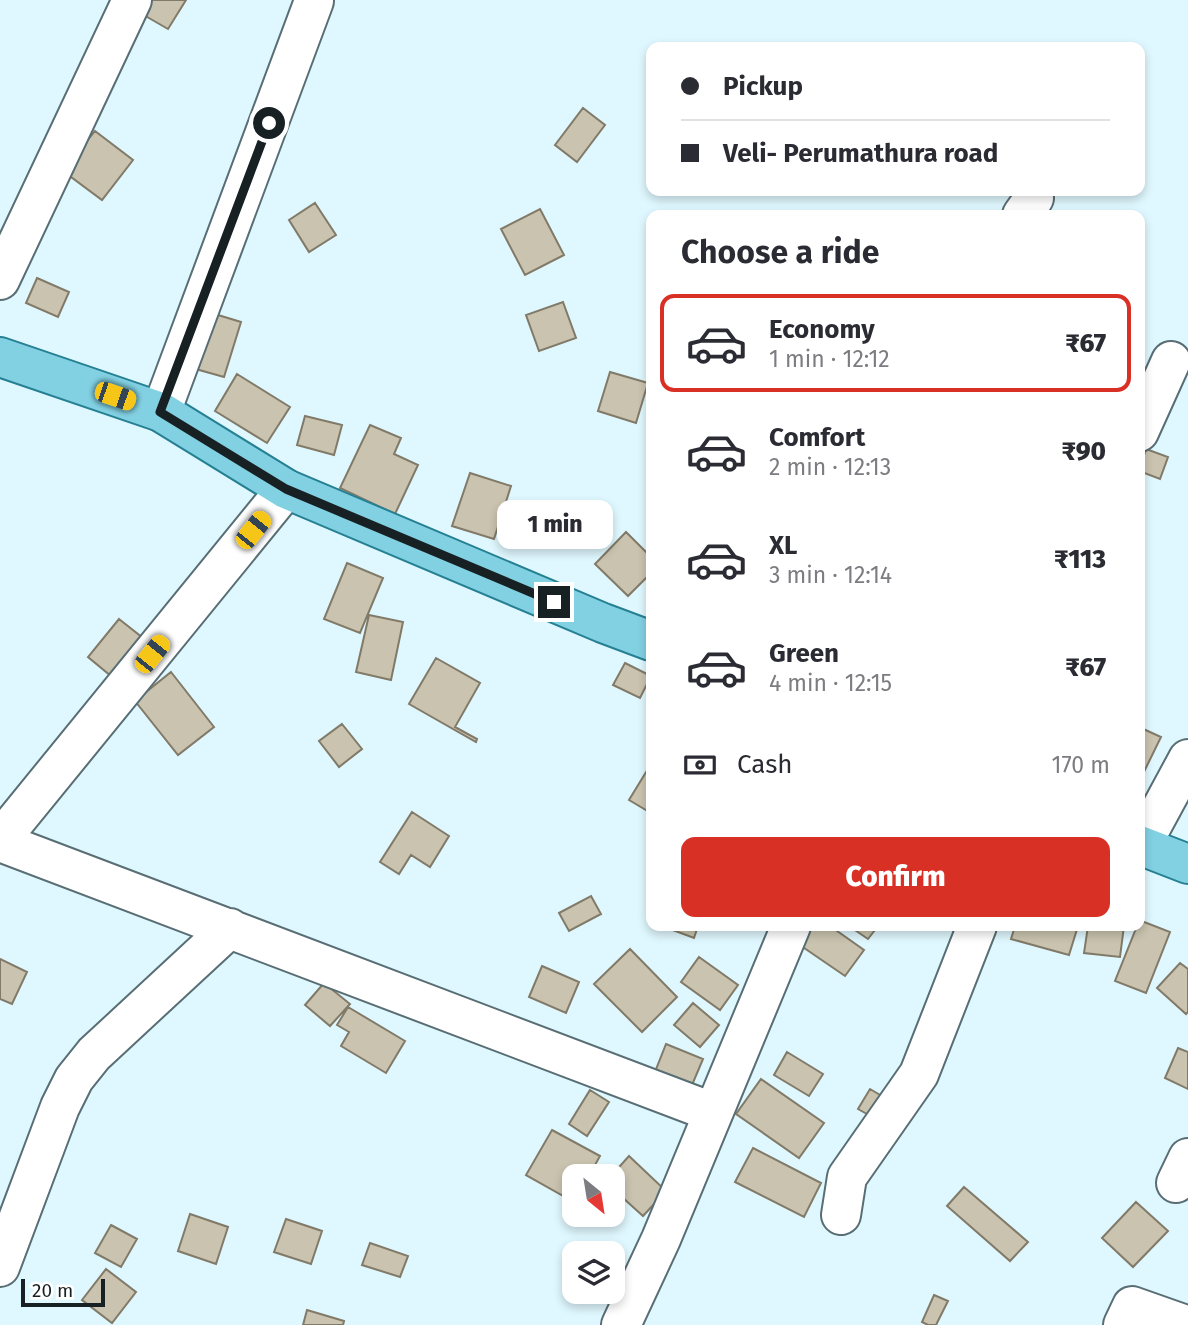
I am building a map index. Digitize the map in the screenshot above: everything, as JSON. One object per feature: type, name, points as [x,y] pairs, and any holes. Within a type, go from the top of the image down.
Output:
[{"type":"main road","points":[[0,357],[160,412],[286,489],[603,623],[646,638]]},
{"type":"main road","points":[[1145,848],[1188,864]]},
{"type":"street","points":[[0,280],[132,0]]},
{"type":"street","points":[[160,412],[314,1]]},
{"type":"street","points":[[1145,419],[1171,361]]},
{"type":"street","points":[[286,489],[0,841],[712,1112]]},
{"type":"street","points":[[1145,837],[1188,759]]},
{"type":"street","points":[[0,1267],[60,1107],[74,1079],[94,1054],[230,928]]},
{"type":"street","points":[[621,1325],[661,1239],[789,931]]},
{"type":"street","points":[[841,1215],[847,1177],[919,1074],[975,931]]},
{"type":"street","points":[[1123,1325],[1132,1306],[1186,1325]]},
{"type":"building","points":[[150,0],[186,0],[168,29],[142,14]]},
{"type":"building","points":[[583,108],[605,125],[577,162],[555,145]]},
{"type":"building","points":[[95,131],[133,160],[102,200],[63,171]]},
{"type":"building","points":[[315,203],[336,235],[309,252],[289,220]]},
{"type":"building","points":[[540,209],[564,255],[525,275],[501,229]]},
{"type":"building","points":[[37,278],[69,292],[58,317],[26,303]]},
{"type":"building","points":[[563,302],[576,338],[539,351],[526,315]]},
{"type":"building","points":[[195,308],[241,322],[224,377],[178,364]]},
{"type":"building","points":[[610,372],[646,382],[636,423],[598,411]]},
{"type":"building","points":[[237,374],[290,407],[267,443],[215,411]]},
{"type":"building","points":[[305,416],[342,425],[334,455],[297,445]]},
{"type":"building","points":[[370,425],[401,438],[394,454],[418,465],[395,514],[340,488]]},
{"type":"building","points":[[1146,449],[1168,457],[1160,479],[1145,473]]},
{"type":"building","points":[[470,473],[511,486],[494,539],[452,526]]},
{"type":"building","points":[[626,532],[646,552],[646,578],[628,596],[595,564]]},
{"type":"building","points":[[347,563],[383,578],[360,633],[324,619]]},
{"type":"building","points":[[369,615],[403,622],[391,680],[356,672]]},
{"type":"building","points":[[119,619],[148,642],[117,681],[88,657]]},
{"type":"building","points":[[436,658],[480,683],[455,727],[477,739],[476,742],[409,704]]},
{"type":"building","points":[[625,663],[646,674],[646,686],[640,698],[613,685]]},
{"type":"building","points":[[171,672],[214,727],[178,755],[135,701]]},
{"type":"building","points":[[342,724],[362,749],[339,767],[319,741]]},
{"type":"building","points":[[1145,730],[1161,737],[1145,770]]},
{"type":"building","points":[[646,772],[646,810],[629,800]]},
{"type":"building","points":[[412,812],[449,836],[430,867],[411,855],[399,874],[380,862]]},
{"type":"building","points":[[591,896],[601,914],[569,931],[559,913]]},
{"type":"building","points":[[1145,922],[1170,932],[1146,993],[1115,981],[1135,931],[1145,931]]},
{"type":"building","points":[[675,931],[696,931],[694,938]]},
{"type":"building","points":[[801,931],[837,931],[864,950],[845,976],[794,941]]},
{"type":"building","points":[[856,931],[874,931],[868,939]]},
{"type":"building","points":[[1013,931],[1076,931],[1069,955],[1011,939]]},
{"type":"building","points":[[1087,931],[1123,931],[1120,957],[1084,953]]},
{"type":"building","points":[[630,949],[677,997],[642,1032],[594,984]]},
{"type":"building","points":[[699,957],[738,985],[720,1010],[681,982]]},
{"type":"building","points":[[0,959],[27,972],[12,1004],[0,999]]},
{"type":"building","points":[[1180,963],[1188,969],[1186,1014],[1157,988]]},
{"type":"building","points":[[542,966],[579,982],[566,1013],[529,997]]},
{"type":"building","points":[[324,983],[350,1004],[330,1026],[305,1005]]},
{"type":"building","points":[[693,1003],[719,1025],[700,1047],[674,1025]]},
{"type":"building","points":[[348,1007],[405,1041],[386,1073],[341,1046],[349,1032],[337,1025]]},
{"type":"building","points":[[666,1044],[703,1059],[687,1097],[651,1082]]},
{"type":"building","points":[[1178,1048],[1188,1052],[1188,1089],[1165,1078]]},
{"type":"building","points":[[787,1052],[823,1074],[809,1096],[774,1075]]},
{"type":"building","points":[[761,1079],[824,1123],[799,1158],[736,1114]]},
{"type":"building","points":[[870,1089],[892,1102],[881,1122],[858,1109]]},
{"type":"building","points":[[590,1090],[609,1102],[587,1136],[569,1124]]},
{"type":"building","points":[[552,1130],[600,1156],[596,1164],[562,1164],[562,1195],[526,1175]]},
{"type":"building","points":[[753,1148],[821,1183],[804,1217],[735,1182]]},
{"type":"building","points":[[629,1156],[666,1191],[643,1216],[625,1200],[625,1164],[622,1164]]},
{"type":"building","points":[[964,1187],[1028,1242],[1010,1261],[947,1206]]},
{"type":"building","points":[[1136,1202],[1168,1231],[1133,1267],[1102,1238]]},
{"type":"building","points":[[190,1214],[228,1227],[216,1264],[178,1251]]},
{"type":"building","points":[[286,1219],[322,1231],[311,1264],[274,1252]]},
{"type":"building","points":[[111,1225],[137,1239],[121,1267],[95,1253]]},
{"type":"building","points":[[370,1243],[408,1256],[400,1277],[362,1265]]},
{"type":"building","points":[[106,1269],[136,1292],[112,1323],[82,1300]]},
{"type":"building","points":[[934,1295],[948,1301],[936,1325],[928,1325],[922,1322]]},
{"type":"building","points":[[307,1310],[344,1321],[343,1325],[303,1325]]},
{"type":"route","points":[[269,123],[160,412],[286,489],[554,602]]}]
